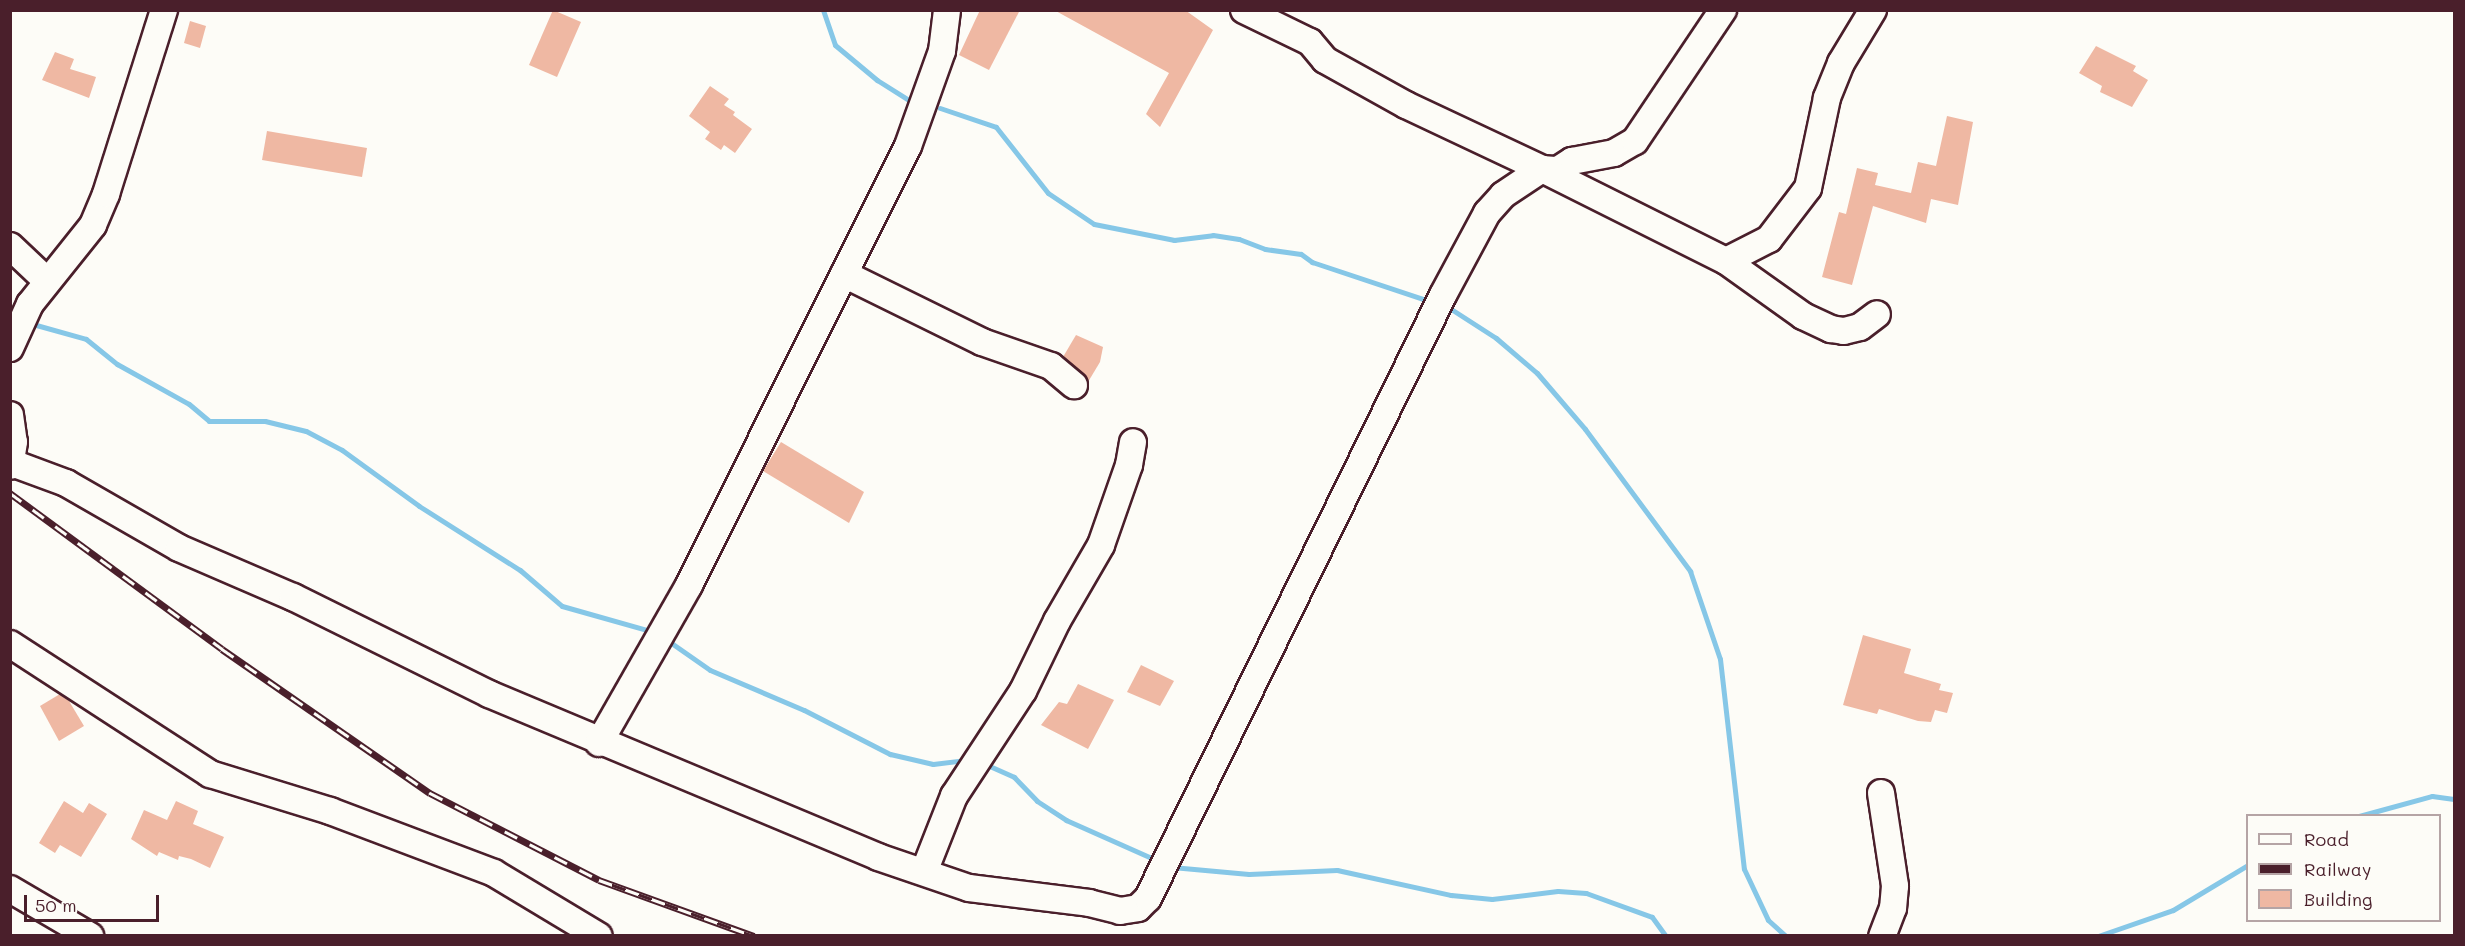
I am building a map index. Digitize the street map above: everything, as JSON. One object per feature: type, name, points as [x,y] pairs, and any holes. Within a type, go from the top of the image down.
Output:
[{"type":"street","points":[[10,348],[30,304],[47,281],[79,247],[97,215],[164,10]]},
{"type":"street","points":[[599,743],[689,585],[921,116],[942,51],[947,10]]},
{"type":"street","points":[[1245,10],[1310,42],[1325,60],[1353,78],[1726,261],[1803,316],[1831,329],[1844,331],[1860,327],[1877,314]]},
{"type":"street","points":[[10,415],[11,464],[66,483],[179,548],[293,597],[489,694],[599,743],[878,857],[969,888],[1089,903],[1120,911],[1138,908],[1148,898],[1443,295],[1487,213],[1503,195],[1542,169],[1558,170],[1572,161],[1614,153],[1635,141],[1723,10]]},
{"type":"street","points":[[1726,261],[1769,239],[1808,188],[1827,98],[1841,63],[1873,10]]},
{"type":"street","points":[[10,246],[29,260],[47,281]]},
{"type":"street","points":[[844,274],[982,342],[1051,366],[1074,385]]},
{"type":"street","points":[[924,872],[954,796],[1023,691],[1057,621],[1101,545],[1129,465],[1133,442]]},
{"type":"street","points":[[10,644],[210,774],[330,811],[494,873],[599,936]]},
{"type":"street","points":[[1881,793],[1895,886],[1893,908],[1882,936]]},
{"type":"street","points":[[10,889],[90,936]]},
{"type":"building","points":[[553,10],[581,22],[557,77],[529,65]]},
{"type":"building","points":[[980,10],[1020,10],[989,70],[959,55]]},
{"type":"building","points":[[1054,10],[1185,10],[1213,30],[1160,127],[1146,114],[1169,73]]},
{"type":"building","points":[[190,21],[206,26],[200,48],[184,43]]},
{"type":"building","points":[[2096,46],[2136,66],[2133,71],[2148,80],[2132,107],[2100,92],[2102,86],[2079,73]]},
{"type":"building","points":[[55,52],[74,59],[70,69],[96,77],[89,98],[42,80]]},
{"type":"building","points":[[710,86],[729,99],[724,105],[735,112],[733,115],[752,129],[735,153],[724,145],[721,150],[705,139],[710,132],[689,116]]},
{"type":"building","points":[[1947,116],[1973,122],[1958,205],[1931,199],[1926,223],[1873,206],[1852,285],[1822,277],[1839,212],[1846,214],[1857,168],[1878,173],[1875,185],[1911,193],[1918,162],[1936,166]]},
{"type":"building","points":[[267,131],[367,148],[362,177],[262,160]]},
{"type":"building","points":[[1076,335],[1103,347],[1100,362],[1088,382],[1063,357]]},
{"type":"building","points":[[781,442],[864,492],[849,523],[763,471]]},
{"type":"building","points":[[1863,635],[1911,649],[1904,673],[1941,684],[1939,690],[1953,693],[1947,713],[1935,710],[1931,722],[1918,721],[1879,709],[1877,714],[1843,705]]},
{"type":"building","points":[[1141,665],[1174,681],[1160,706],[1127,692]]},
{"type":"building","points":[[1078,684],[1114,700],[1088,749],[1041,725],[1059,702],[1067,704]]},
{"type":"building","points":[[60,694],[69,701],[84,726],[59,741],[40,706]]},
{"type":"building","points":[[64,801],[83,813],[89,803],[107,814],[81,857],[60,845],[55,853],[39,843]]},
{"type":"building","points":[[176,801],[198,811],[193,824],[224,837],[210,868],[179,856],[178,860],[159,852],[157,856],[131,839],[144,810],[167,820]]},
{"type":"waterway","points":[[823,10],[835,45],[877,80],[912,102]]},
{"type":"waterway","points":[[940,108],[996,127],[1048,193],[1094,224],[1174,240],[1213,235],[1239,239],[1265,249],[1301,254],[1312,262],[1429,301]]},
{"type":"waterway","points":[[1451,309],[1496,338],[1537,373],[1585,429],[1690,571],[1720,659],[1744,869],[1768,920],[1786,936]]},
{"type":"waterway","points":[[29,323],[86,339],[117,364],[189,404],[209,421],[265,421],[306,431],[342,450],[419,506],[520,570],[562,606],[654,632]]},
{"type":"waterway","points":[[667,640],[710,670],[804,710],[890,754],[933,764],[967,760]]},
{"type":"waterway","points":[[985,764],[1014,777],[1037,801],[1066,820],[1158,861]]},
{"type":"waterway","points":[[2366,814],[2432,796],[2454,799]]},
{"type":"waterway","points":[[2098,936],[2173,910],[2246,866]]},
{"type":"waterway","points":[[1172,867],[1249,874],[1337,870],[1451,895],[1492,899],[1558,891],[1586,893],[1652,917],[1666,936]]},
{"type":"railway","points":[[10,493],[222,649],[430,793],[599,880],[754,936]]}]
